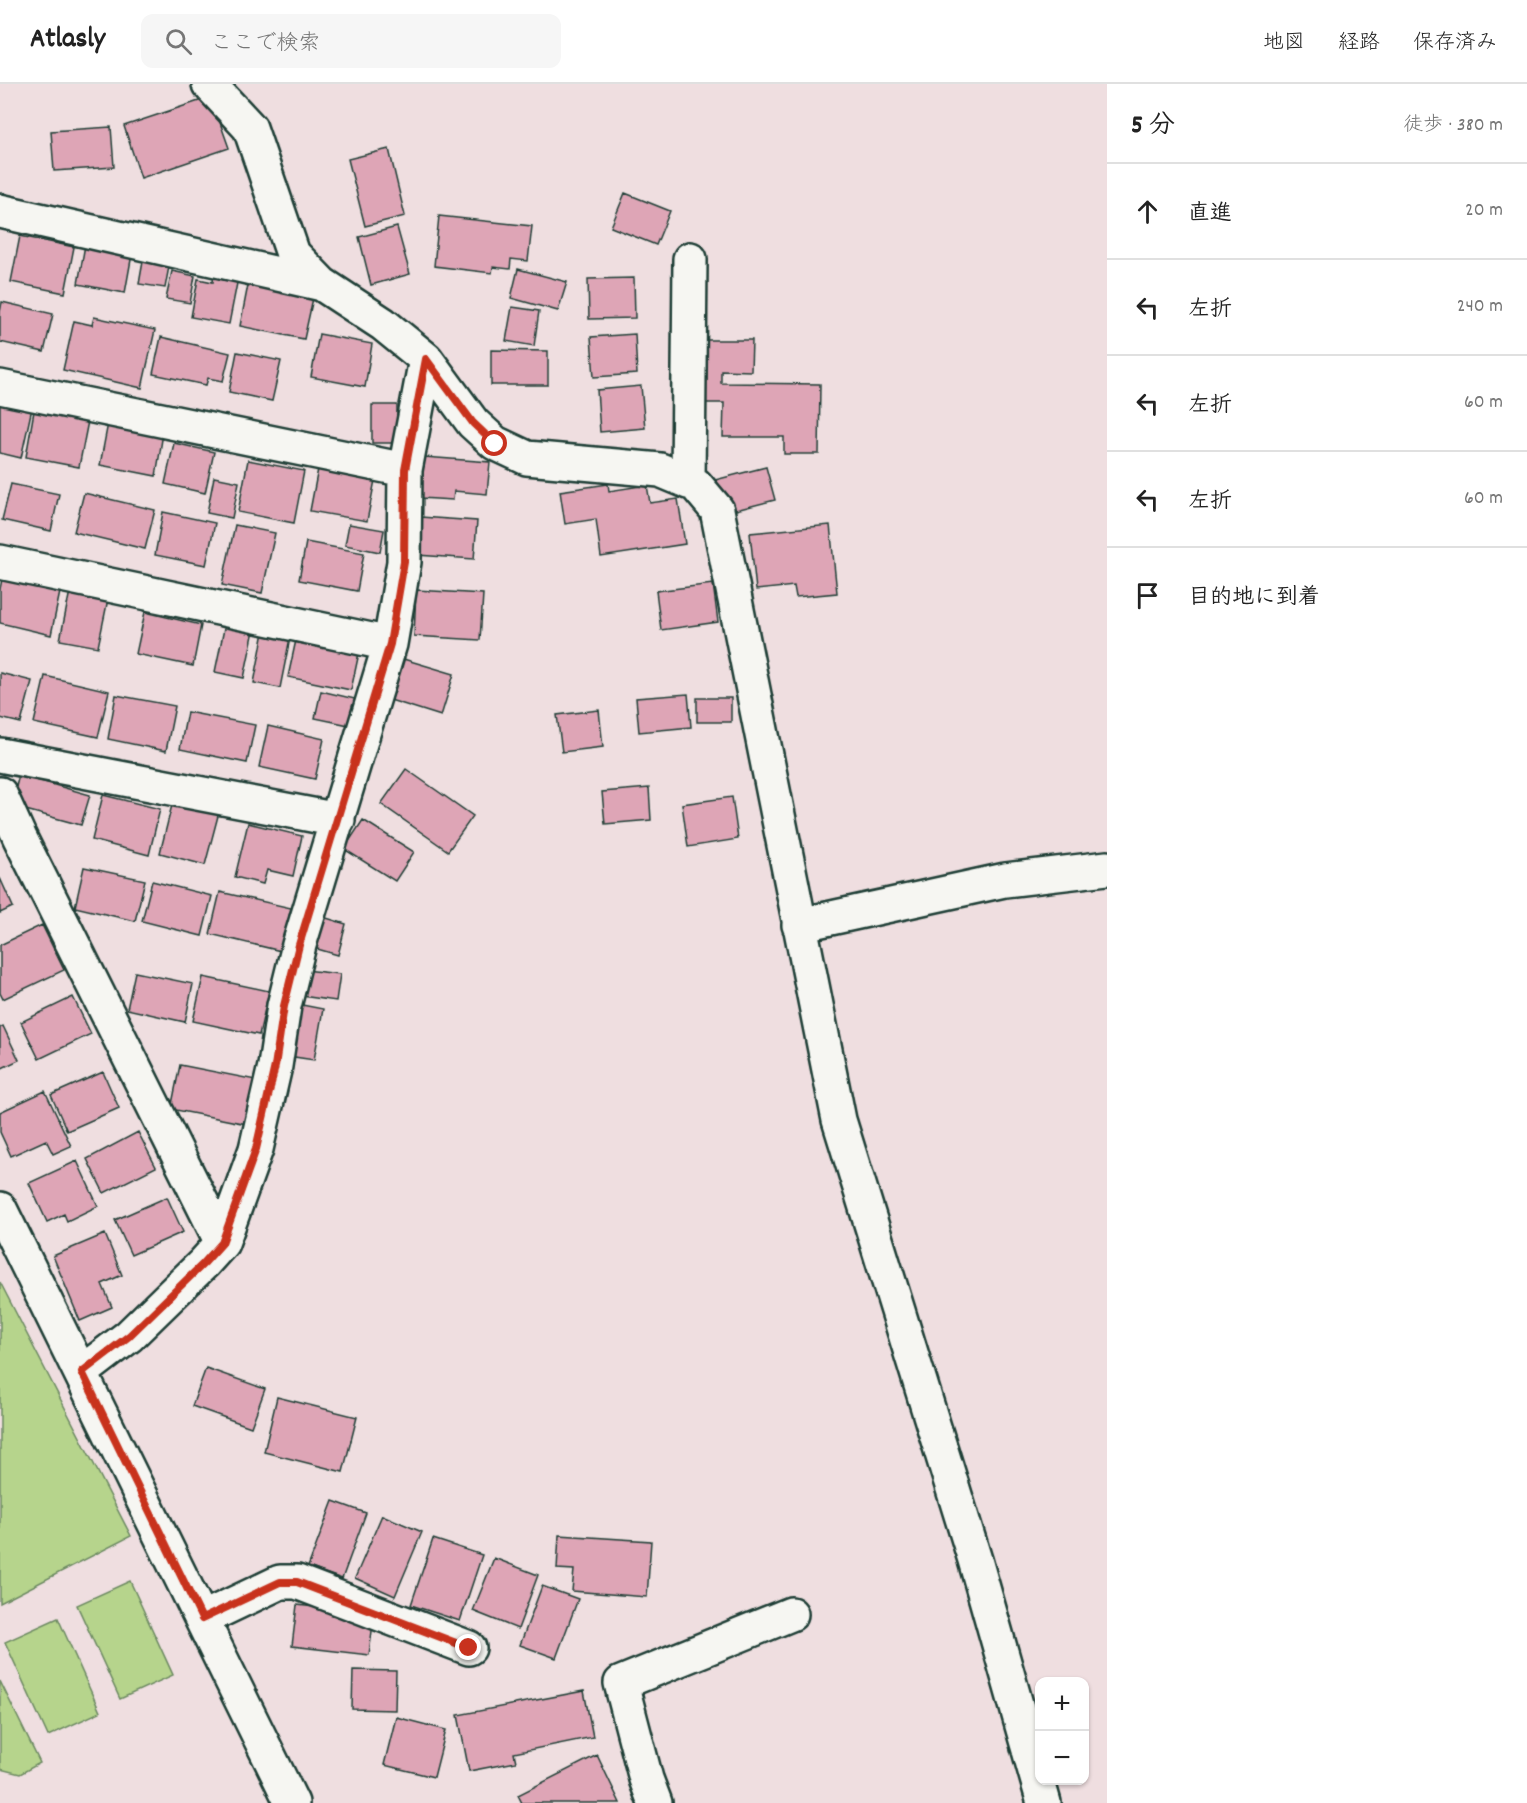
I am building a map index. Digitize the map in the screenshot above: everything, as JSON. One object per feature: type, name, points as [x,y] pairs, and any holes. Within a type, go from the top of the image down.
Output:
[{"type":"street","points":[[209,84],[249,128],[293,254],[322,284],[383,324],[426,359],[473,423],[495,444],[527,458],[660,470],[696,485],[717,510],[839,1119],[975,1560],[1044,1803]]},
{"type":"street","points":[[0,211],[322,284]]},
{"type":"street","points":[[688,482],[690,260]]},
{"type":"street","points":[[82,1372],[129,1336],[222,1243],[256,1149],[275,1066],[284,1006],[299,945],[390,644],[404,562],[405,470],[426,359]]},
{"type":"street","points":[[0,387],[405,470]]},
{"type":"street","points":[[0,562],[390,644]]},
{"type":"street","points":[[0,755],[338,820]]},
{"type":"street","points":[[0,794],[10,843],[222,1243]]},
{"type":"street","points":[[799,926],[1005,880],[1107,868]]},
{"type":"street","points":[[0,1209],[292,1803]]},
{"type":"street","points":[[202,1619],[280,1582],[297,1582],[469,1648]]},
{"type":"street","points":[[655,1803],[646,1779],[621,1683],[791,1614]]},
{"type":"green space","points":[[0,1282],[131,1536],[0,1603]]},
{"type":"green space","points":[[130,1581],[173,1675],[120,1699],[77,1605]]},
{"type":"green space","points":[[58,1618],[100,1712],[48,1736],[5,1642]]},
{"type":"green space","points":[[0,1681],[40,1763],[20,1774],[0,1769]]},
{"type":"building","points":[[211,97],[229,148],[141,178],[124,126]]},
{"type":"building","points":[[111,127],[114,167],[54,171],[51,131]]},
{"type":"building","points":[[389,149],[405,216],[365,226],[348,159]]},
{"type":"building","points":[[625,193],[670,211],[656,245],[611,227]]},
{"type":"building","points":[[439,216],[532,226],[528,261],[511,259],[510,269],[493,267],[492,273],[434,266]]},
{"type":"building","points":[[397,227],[410,274],[371,285],[359,237]]},
{"type":"building","points":[[20,236],[74,247],[65,293],[11,282]]},
{"type":"building","points":[[85,245],[132,254],[125,293],[78,284]]},
{"type":"building","points":[[144,256],[170,261],[165,288],[139,284]]},
{"type":"building","points":[[518,269],[567,282],[558,311],[511,298]]},
{"type":"building","points":[[172,271],[195,276],[190,303],[166,299]]},
{"type":"building","points":[[214,274],[238,278],[229,324],[191,317],[198,279],[213,282]]},
{"type":"building","points":[[634,278],[635,318],[589,319],[588,279]]},
{"type":"building","points":[[248,285],[313,298],[304,339],[240,326]]},
{"type":"building","points":[[2,302],[53,314],[44,352],[0,342]]},
{"type":"building","points":[[512,307],[539,311],[534,346],[506,341]]},
{"type":"building","points":[[94,317],[155,330],[142,388],[63,370],[74,321],[92,325]]},
{"type":"building","points":[[319,334],[372,344],[365,387],[311,377]]},
{"type":"building","points":[[635,334],[637,374],[594,377],[591,337]]},
{"type":"building","points":[[161,337],[230,353],[223,381],[208,378],[206,385],[153,374]]},
{"type":"building","points":[[702,340],[752,340],[751,371],[721,370],[721,383],[820,384],[819,454],[784,454],[784,437],[723,437],[724,403],[701,403]]},
{"type":"building","points":[[491,350],[548,351],[548,385],[491,385]]},
{"type":"building","points":[[237,352],[281,361],[272,401],[229,392]]},
{"type":"building","points":[[641,386],[645,428],[600,432],[597,390]]},
{"type":"building","points":[[0,401],[32,408],[21,458],[0,453]]},
{"type":"building","points":[[372,405],[397,405],[397,443],[372,443]]},
{"type":"building","points":[[34,411],[88,421],[79,467],[26,457]]},
{"type":"building","points":[[108,423],[163,433],[156,476],[100,465]]},
{"type":"building","points":[[174,443],[214,452],[205,493],[165,484]]},
{"type":"building","points":[[424,457],[490,462],[487,494],[454,491],[453,500],[420,498]]},
{"type":"building","points":[[248,460],[304,471],[294,523],[238,512]]},
{"type":"building","points":[[766,467],[775,500],[724,513],[715,480]]},
{"type":"building","points":[[318,469],[375,480],[367,521],[310,511]]},
{"type":"building","points":[[214,477],[239,482],[232,518],[207,513]]},
{"type":"building","points":[[11,484],[59,494],[51,531],[2,520]]},
{"type":"building","points":[[608,484],[609,491],[647,485],[650,503],[678,499],[685,544],[601,557],[596,519],[565,524],[560,491]]},
{"type":"building","points":[[84,493],[155,510],[145,549],[74,532]]},
{"type":"building","points":[[163,512],[215,523],[206,565],[155,555]]},
{"type":"building","points":[[420,517],[477,521],[474,559],[417,555]]},
{"type":"building","points":[[349,524],[384,530],[380,552],[345,545]]},
{"type":"building","points":[[235,525],[275,533],[262,593],[222,585]]},
{"type":"building","points":[[830,525],[837,593],[796,597],[794,586],[756,590],[750,533]]},
{"type":"building","points":[[306,542],[364,553],[357,591],[299,580]]},
{"type":"building","points":[[2,579],[60,592],[51,635],[0,623]]},
{"type":"building","points":[[713,584],[718,622],[661,630],[656,591]]},
{"type":"building","points":[[416,590],[483,594],[480,640],[414,636]]},
{"type":"building","points":[[70,591],[108,599],[98,647],[60,640]]},
{"type":"building","points":[[145,612],[201,625],[193,666],[136,654]]},
{"type":"building","points":[[225,624],[254,630],[244,678],[215,672]]},
{"type":"building","points":[[264,632],[290,638],[280,688],[254,683]]},
{"type":"building","points":[[296,640],[359,653],[351,690],[288,677]]},
{"type":"building","points":[[400,658],[454,674],[441,716],[387,699]]},
{"type":"building","points":[[0,673],[32,681],[21,723],[0,718]]},
{"type":"building","points":[[45,676],[109,691],[98,737],[34,723]]},
{"type":"building","points":[[321,691],[355,699],[349,725],[315,718]]},
{"type":"building","points":[[688,694],[691,727],[639,732],[636,698]]},
{"type":"building","points":[[116,695],[175,706],[166,751],[108,739]]},
{"type":"building","points":[[697,698],[731,698],[731,722],[697,722]]},
{"type":"building","points":[[599,710],[603,747],[562,752],[557,715]]},
{"type":"building","points":[[187,712],[255,725],[247,763],[180,749]]},
{"type":"building","points":[[268,726],[324,739],[315,779],[259,767]]},
{"type":"building","points":[[406,769],[473,816],[448,851],[381,804]]},
{"type":"building","points":[[19,775],[90,795],[81,825],[11,806]]},
{"type":"building","points":[[649,788],[651,820],[605,824],[602,792]]},
{"type":"building","points":[[103,795],[160,809],[149,855],[92,840]]},
{"type":"building","points":[[732,797],[738,839],[688,847],[682,804]]},
{"type":"building","points":[[173,801],[219,812],[205,865],[160,853]]},
{"type":"building","points":[[363,820],[414,852],[395,881],[344,849]]},
{"type":"building","points":[[248,823],[302,836],[293,876],[267,870],[263,884],[235,877]]},
{"type":"building","points":[[84,867],[145,880],[135,921],[75,907]]},
{"type":"building","points":[[0,878],[13,907],[0,913]]},
{"type":"building","points":[[152,881],[212,896],[202,936],[142,921]]},
{"type":"building","points":[[220,892],[291,908],[281,951],[210,934]]},
{"type":"building","points":[[323,917],[346,924],[338,955],[314,948]]},
{"type":"building","points":[[42,925],[64,970],[3,999],[0,993],[0,945]]},
{"type":"building","points":[[305,970],[340,974],[336,1001],[302,996]]},
{"type":"building","points":[[135,972],[193,984],[185,1022],[127,1009]]},
{"type":"building","points":[[203,977],[269,991],[259,1035],[193,1021]]},
{"type":"building","points":[[73,997],[91,1034],[39,1059],[21,1022]]},
{"type":"building","points":[[297,1004],[323,1009],[314,1060],[288,1056]]},
{"type":"building","points":[[3,1026],[19,1060],[0,1069],[0,1028]]},
{"type":"building","points":[[180,1065],[256,1080],[247,1124],[171,1109]]},
{"type":"building","points":[[103,1072],[119,1108],[67,1131],[51,1095]]},
{"type":"building","points":[[45,1091],[71,1146],[53,1154],[46,1140],[11,1156],[0,1132],[0,1112]]},
{"type":"building","points":[[138,1132],[156,1167],[104,1193],[87,1159]]},
{"type":"building","points":[[77,1161],[98,1206],[67,1221],[64,1214],[47,1222],[29,1183]]},
{"type":"building","points":[[167,1197],[183,1232],[131,1255],[115,1220]]},
{"type":"building","points":[[105,1234],[122,1275],[102,1284],[112,1307],[80,1321],[53,1256]]},
{"type":"building","points":[[206,1368],[265,1389],[251,1427],[192,1406]]},
{"type":"building","points":[[277,1397],[357,1417],[343,1472],[264,1452]]},
{"type":"building","points":[[333,1501],[366,1513],[342,1579],[308,1567]]},
{"type":"building","points":[[382,1515],[422,1532],[395,1596],[355,1578]]},
{"type":"building","points":[[559,1535],[651,1541],[647,1597],[572,1591],[574,1570],[557,1569]]},
{"type":"building","points":[[433,1539],[482,1555],[460,1621],[411,1605]]},
{"type":"building","points":[[494,1558],[538,1575],[518,1629],[473,1611]]},
{"type":"building","points":[[542,1586],[578,1599],[556,1658],[520,1645]]},
{"type":"building","points":[[297,1605],[350,1611],[373,1623],[369,1655],[292,1646]]},
{"type":"building","points":[[353,1670],[396,1671],[395,1710],[352,1709]]},
{"type":"building","points":[[584,1691],[593,1737],[514,1753],[516,1762],[469,1771],[458,1715]]},
{"type":"building","points":[[396,1717],[446,1730],[434,1777],[384,1765]]},
{"type":"building","points":[[597,1755],[620,1803],[522,1803],[518,1795]]},
{"type":"route","points":[[469,1648],[297,1582],[280,1582],[202,1619],[82,1372],[129,1336],[222,1243],[256,1149],[275,1066],[284,1006],[299,945],[390,644],[404,562],[405,470],[426,359],[473,423],[495,444]]}]
